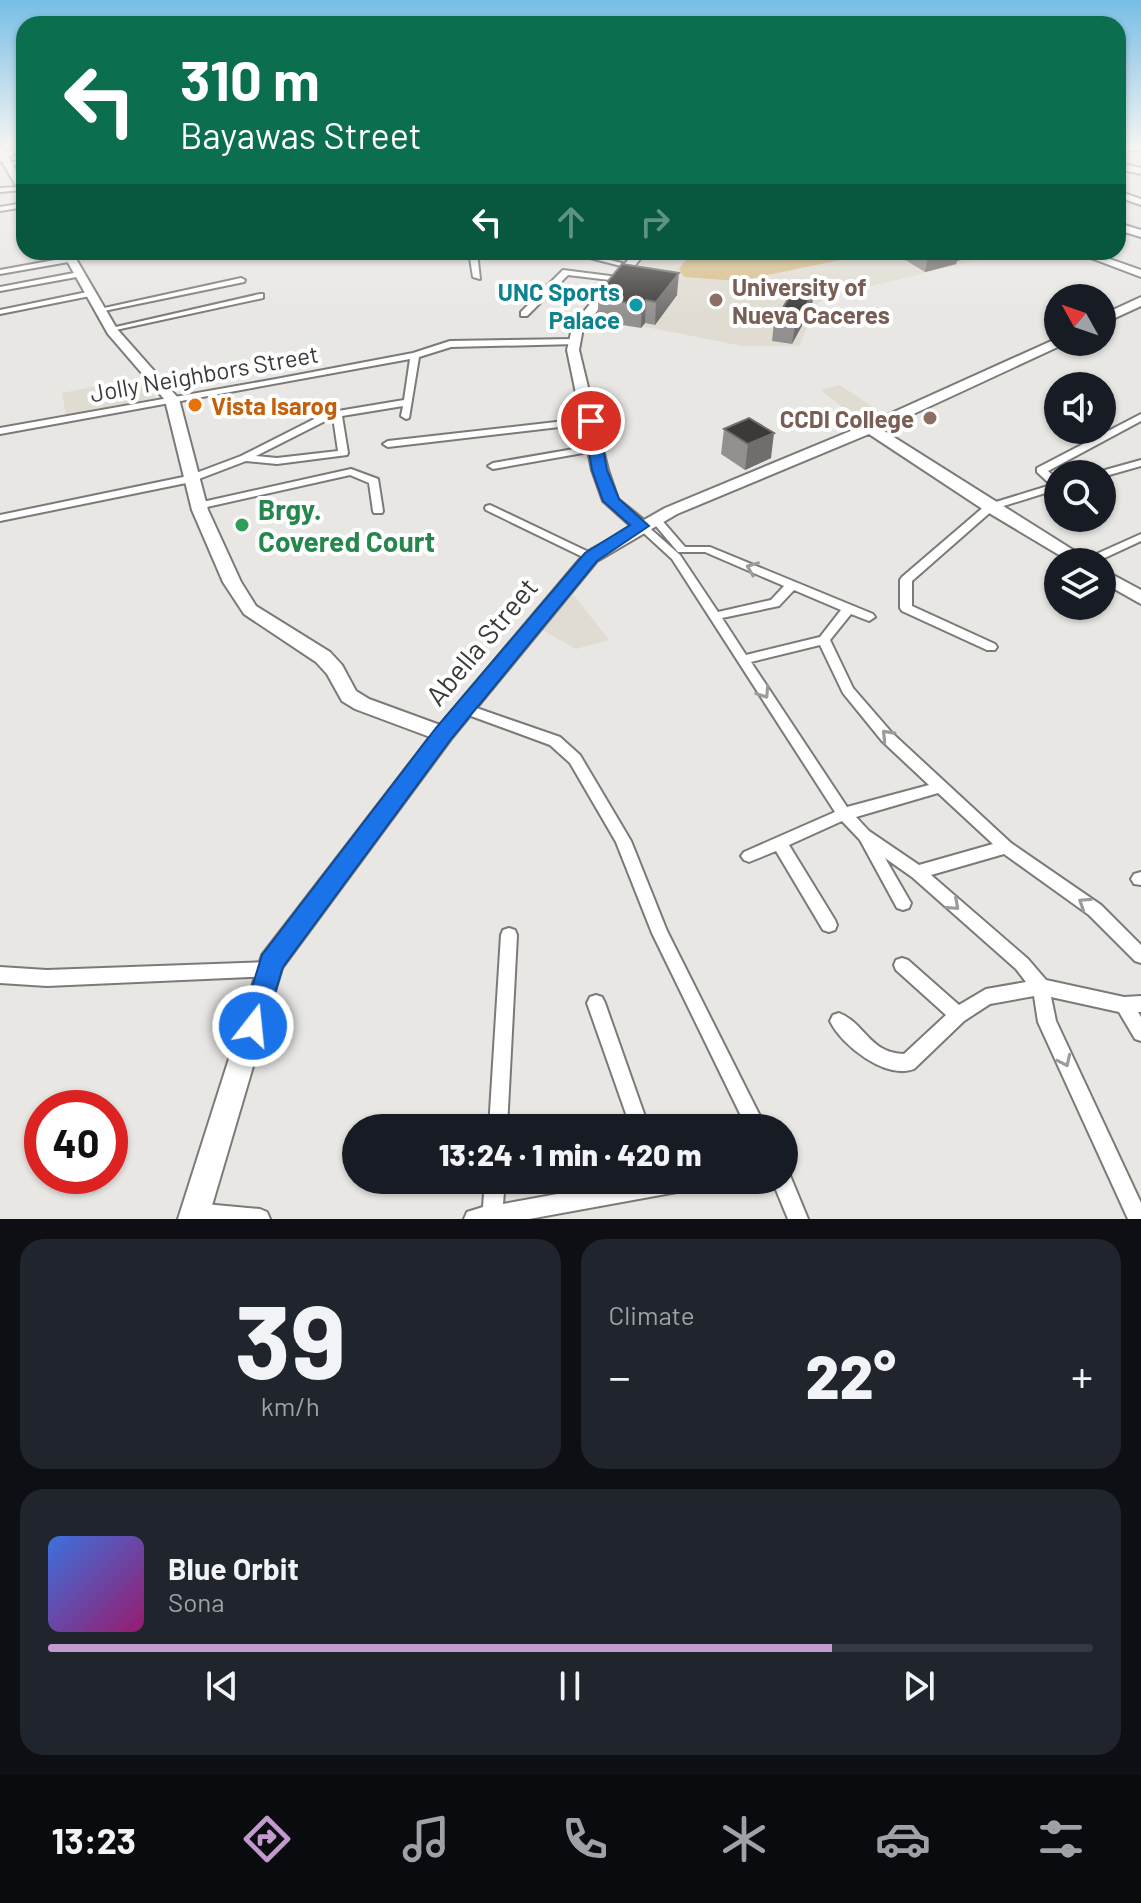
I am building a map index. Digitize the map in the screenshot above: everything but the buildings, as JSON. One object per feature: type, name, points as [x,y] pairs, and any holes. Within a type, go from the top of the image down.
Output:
[{"type":"street","points":[[0,272],[52,260]]},
{"type":"street","points":[[71,260],[111,329],[172,399],[198,506],[232,582],[250,610],[323,657],[335,670],[349,696],[362,704],[444,734]]},
{"type":"street","points":[[474,260],[477,277]]},
{"type":"street","points":[[604,260],[629,266]]},
{"type":"street","points":[[634,260],[577,327],[574,342],[600,470],[611,501],[682,550],[706,549],[869,617]]},
{"type":"street","points":[[1102,260],[1141,274]]},
{"type":"street","points":[[524,314],[566,272],[618,279]]},
{"type":"street","points":[[0,289],[79,274]]},
{"type":"street","points":[[99,310],[241,280]]},
{"type":"street","points":[[0,312],[92,293]]},
{"type":"street","points":[[111,329],[260,296]]},
{"type":"street","points":[[1116,313],[1141,301]]},
{"type":"street","name":"Jolly Neighbors Street","points":[[0,431],[415,355],[450,344],[574,342]]},
{"type":"street","name":"Abella Street","points":[[194,1216],[270,969],[444,734],[591,557],[1044,348]]},
{"type":"street","points":[[406,416],[415,355]]},
{"type":"street","points":[[0,518],[191,479],[245,458],[329,415],[408,402]]},
{"type":"street","points":[[245,458],[277,461],[343,453],[337,414]]},
{"type":"street","points":[[1060,460],[1141,417]]},
{"type":"street","points":[[388,444],[591,421]]},
{"type":"street","points":[[870,428],[990,507],[1061,548]]},
{"type":"street","points":[[298,431],[303,458]]},
{"type":"street","points":[[493,466],[597,448]]},
{"type":"street","points":[[1116,470],[1141,463]]},
{"type":"street","points":[[198,506],[351,472],[374,481],[378,511]]},
{"type":"street","points":[[991,647],[906,608],[906,580],[990,507],[1044,490]]},
{"type":"street","points":[[490,508],[591,557]]},
{"type":"street","points":[[654,528],[716,616],[844,814],[864,835],[917,872],[1022,964],[1041,987],[1047,1022],[1138,1219]]},
{"type":"street","points":[[1116,548],[1141,537]]},
{"type":"street","points":[[1116,583],[1141,598]]},
{"type":"street","points":[[716,616],[775,603],[793,584]]},
{"type":"street","points":[[742,660],[824,640],[849,608]]},
{"type":"street","points":[[824,640],[848,690],[887,737],[1006,847],[1095,910],[1141,956]]},
{"type":"street","points":[[465,709],[555,741],[575,759],[623,841],[660,933],[750,1114]]},
{"type":"street","points":[[749,856],[844,814],[941,787]]},
{"type":"street","points":[[864,835],[903,903]]},
{"type":"street","points":[[780,844],[829,925]]},
{"type":"street","points":[[917,872],[1006,847]]},
{"type":"street","points":[[499,1114],[509,935]]},
{"type":"street","points":[[902,965],[958,1015]]},
{"type":"street","points":[[0,975],[47,978],[270,969]]},
{"type":"street","points":[[839,1021],[890,1064],[908,1063],[958,1015],[986,997],[1041,987],[1132,1004],[1141,1033]]},
{"type":"street","points":[[596,1003],[635,1114]]},
{"type":"street","points":[[491,1194],[483,1218],[600,1194]]},
{"type":"street","points":[[788,1194],[798,1219]]},
{"type":"street","points":[[194,1216],[260,1219]]},
{"type":"shaded area","name":"University of Nueva Caceres","points":[[643,260],[979,260],[826,297],[817,304],[799,346],[742,346],[596,317]]},
{"type":"shaded area","points":[[686,260],[840,260],[739,281],[684,277],[679,269]]},
{"type":"shaded area","points":[[145,377],[155,398],[66,415],[62,393]]},
{"type":"shaded area","points":[[840,385],[886,416],[864,425],[821,390]]},
{"type":"shaded area","points":[[573,594],[609,640],[576,649],[542,630]]},
{"type":"place","name":"University of Nueva Caceres","points":[[716,300]]},
{"type":"place","name":"UNC Sports Palace","points":[[636,305]]},
{"type":"place","name":"Vista Isarog","points":[[195,405]]},
{"type":"place","name":"CCDI College","points":[[930,418]]},
{"type":"place","name":"Brgy. Covered Court","points":[[242,525]]},
{"type":"route","points":[[253,1026],[271,963],[444,734],[543,611],[591,557],[641,526],[611,501],[600,470],[591,421]]}]
